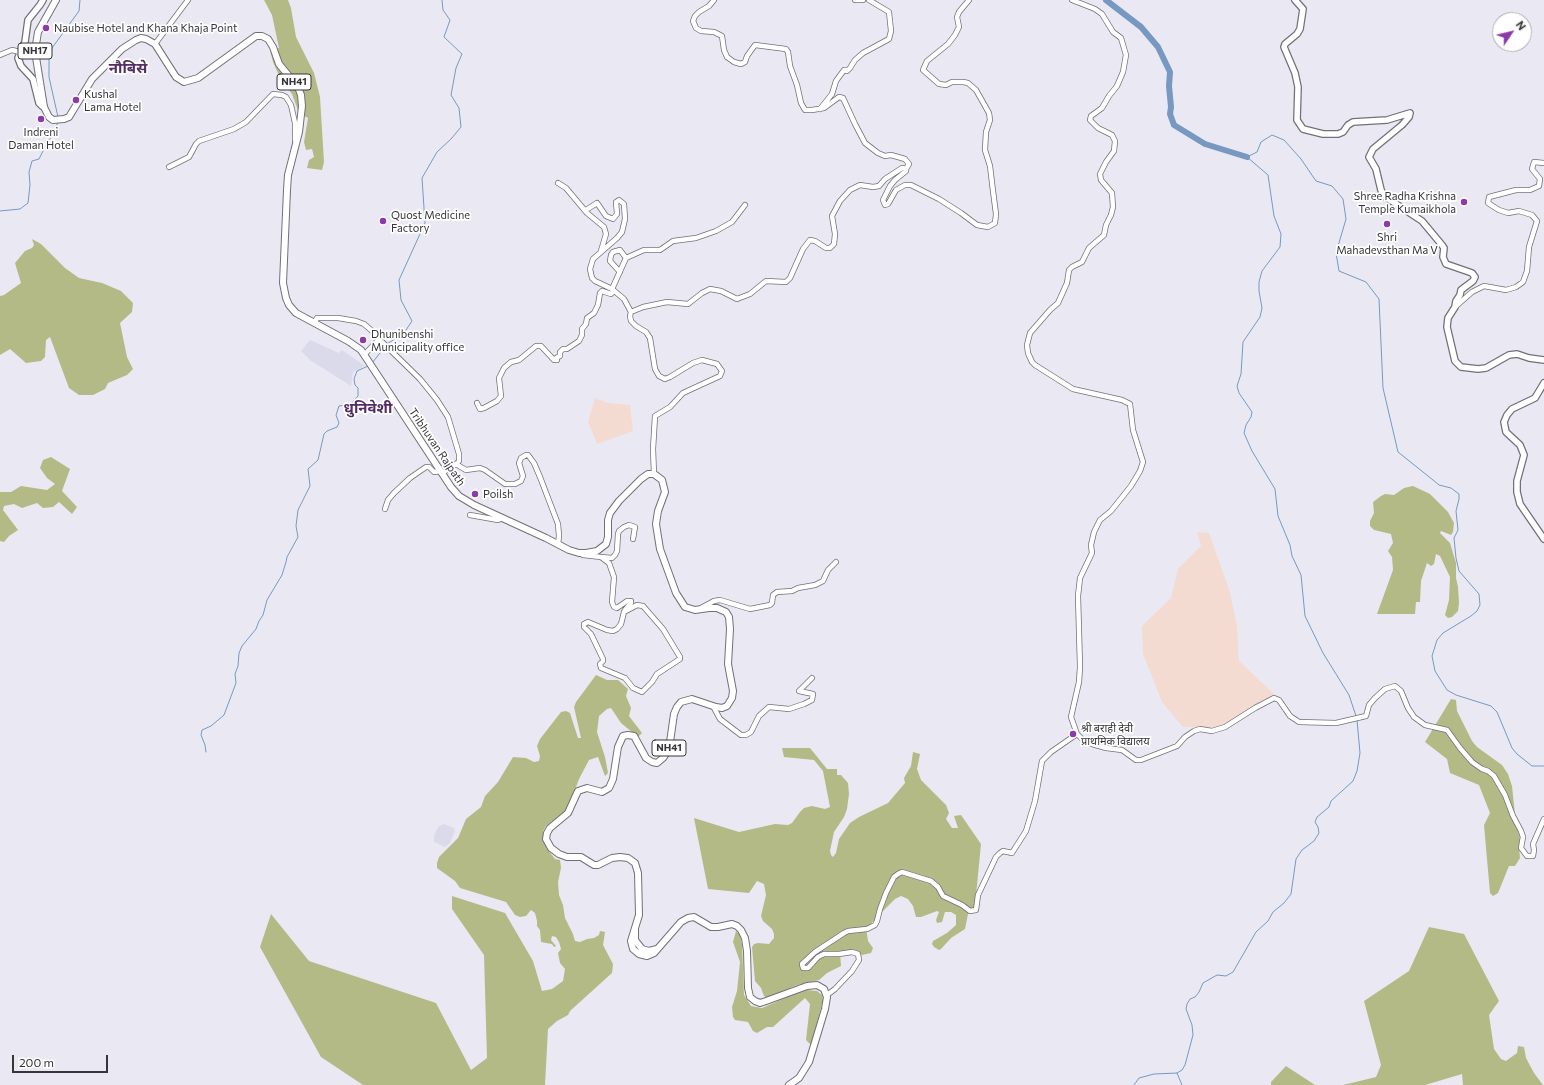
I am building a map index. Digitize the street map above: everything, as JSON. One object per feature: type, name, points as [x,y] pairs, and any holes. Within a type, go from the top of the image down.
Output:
[{"type":"highway","name":"NH17","points":[[44,107],[35,44],[38,32],[56,0]]},
{"type":"highway","name":"Tribhuvan Rajpath","points":[[154,44],[176,77],[184,82],[198,78],[256,36],[268,38],[279,64],[298,87],[301,95],[302,106],[299,132],[288,175],[283,283],[286,298],[289,305],[296,313],[356,346],[365,354],[441,472],[459,496],[474,505],[569,550],[579,553],[590,553],[605,546],[608,538],[608,518],[613,508],[641,479],[648,474],[654,474]]},
{"type":"highway","points":[[44,107],[49,117],[55,120],[64,119],[71,114],[92,79],[122,49],[131,42],[141,38],[149,40],[154,44]]},
{"type":"highway","points":[[654,474],[662,480],[665,489],[665,495],[659,507],[657,519],[657,533],[660,549],[674,589],[680,601],[688,608],[698,610],[712,607],[720,609],[728,614],[730,622],[728,664],[732,696],[729,703],[725,707],[713,706]]},
{"type":"highway","name":"NH41","points":[[713,706],[692,699],[686,699],[680,703],[674,717],[670,747],[663,758],[656,763],[646,758],[634,736],[624,736],[618,747],[612,781],[609,788],[602,792],[589,788],[576,792],[568,812],[551,827],[547,833],[546,839],[549,846],[557,853],[563,856],[581,857],[596,865],[610,859],[620,857],[628,858],[634,862],[637,867],[638,875],[639,915],[630,941],[633,949],[638,953],[645,956],[651,955],[662,946],[678,925],[688,918],[696,918],[712,928],[734,925],[740,929],[745,938],[747,951],[748,988],[753,1001],[760,1003],[811,985],[821,987],[825,990],[827,996]]},
{"type":"highway","points":[[789,1085],[799,1078],[807,1065],[825,1009],[827,996]]},
{"type":"main road","points":[[43,0],[28,20],[25,42],[18,58],[19,63],[32,77],[38,101],[44,107]]},
{"type":"main road","points":[[1295,0],[1303,9],[1300,29],[1297,34],[1285,44],[1284,47],[1295,73],[1298,87],[1297,120],[1303,129],[1316,133],[1338,134],[1343,132],[1353,122],[1387,120],[1410,113],[1409,117],[1402,125],[1373,149],[1369,157],[1376,169],[1384,196],[1422,221],[1444,248],[1442,258],[1446,264],[1472,274],[1475,277],[1473,281],[1461,290],[1455,307],[1448,318],[1447,327],[1455,361],[1461,367],[1478,370],[1486,368],[1509,355],[1517,354],[1544,360]]},
{"type":"main road","points":[[1544,382],[1534,398],[1512,409],[1504,422],[1506,432],[1520,445],[1524,455],[1517,481],[1517,492],[1520,504],[1544,539]]},
{"type":"street","points":[[154,44],[188,0]]},
{"type":"street","points":[[714,0],[709,6],[694,16],[693,21],[696,28],[701,31],[714,32],[722,36],[727,57],[738,63],[745,62],[747,56],[755,45],[786,49],[803,107],[808,110],[820,109],[828,106],[839,97],[844,98],[865,143],[878,153],[885,156],[891,155],[905,158],[908,161],[909,164],[904,173],[890,186],[884,200],[885,205],[888,204],[896,190],[905,185],[911,185],[939,199],[977,225],[988,227],[994,223],[996,214],[990,166],[985,150],[986,132],[990,120],[989,113],[976,90],[968,84],[956,82],[946,85],[939,84],[923,70],[927,61],[948,44],[955,35],[959,27],[957,17],[958,12],[969,0]]},
{"type":"street","points":[[855,0],[863,0]]},
{"type":"street","points":[[1072,0],[1095,9],[1102,14],[1113,32],[1121,38],[1126,55],[1123,72],[1117,86],[1102,108],[1091,116],[1090,120],[1098,128],[1112,135],[1115,141],[1114,151],[1100,174],[1101,180],[1112,193],[1114,207],[1106,225],[1104,235],[1089,248],[1082,262],[1072,267],[1058,303],[1030,332],[1027,345],[1028,353],[1035,365],[1073,389],[1122,400],[1130,404],[1133,430],[1144,462],[1131,486],[1110,511],[1100,520],[1094,532],[1091,545],[1092,553],[1079,582],[1080,667],[1079,682],[1071,717],[1077,734],[1085,742],[1106,748],[1122,750],[1136,760],[1141,760],[1177,746],[1194,730],[1200,729],[1212,731],[1225,727],[1274,698],[1279,700],[1290,716],[1299,722],[1336,723],[1366,716],[1369,705],[1375,698],[1386,689],[1395,686],[1401,691],[1408,708],[1414,717],[1426,725],[1446,730],[1472,762],[1494,776],[1505,795],[1513,816],[1521,831],[1523,836],[1522,848],[1528,856],[1533,856],[1533,844],[1544,819]]},
{"type":"street","points":[[820,109],[832,94],[836,80],[844,70],[847,71],[855,60],[863,53],[889,39],[891,31],[888,12],[873,1]]},
{"type":"street","points":[[0,55],[12,50],[20,52]]},
{"type":"street","points":[[169,167],[189,157],[199,141],[234,129],[246,122],[273,94],[286,97],[291,105],[295,124],[296,144]]},
{"type":"street","points":[[1455,307],[1472,292],[1484,286],[1506,290],[1516,287],[1524,282],[1527,271],[1529,247],[1537,221],[1532,215],[1519,211],[1508,213],[1499,210],[1488,203],[1488,197],[1516,190],[1530,190],[1539,186],[1540,179],[1532,169],[1534,162],[1544,163]]},
{"type":"street","points":[[631,312],[643,307],[667,302],[688,304],[702,293],[710,289],[721,292],[737,300],[750,294],[766,281],[773,280],[783,283],[786,282],[790,278],[808,242],[813,240],[826,248],[830,248],[834,244],[835,234],[832,216],[840,201],[850,190],[860,184],[873,187],[879,186],[894,173],[902,168],[906,169]]},
{"type":"street","points":[[558,183],[566,188],[586,210],[602,224],[606,234],[600,252]]},
{"type":"street","points":[[586,210],[597,203],[606,216],[612,219],[617,214],[616,202],[619,200],[624,204],[626,219],[622,232],[600,252],[592,262],[591,274],[594,281],[613,290],[627,302],[631,312],[630,316],[633,324],[648,335],[656,373],[662,378],[670,377],[693,363],[702,360],[717,364],[722,371],[722,374],[718,377],[683,393],[670,407],[655,416],[653,449],[654,474]]},
{"type":"street","points":[[477,403],[480,408],[484,408],[497,401],[502,396],[499,378],[504,368],[511,362],[519,360],[536,346],[541,346],[554,360],[556,360],[556,358],[560,356],[560,352],[563,349],[567,349],[579,341],[587,318],[594,313],[598,305],[600,293],[602,291],[611,294],[626,258],[644,250],[660,250],[673,241],[696,238],[716,231],[732,222],[745,205]]},
{"type":"street","points":[[620,272],[610,261],[611,255],[613,252],[620,250],[626,258]]},
{"type":"street","points":[[314,323],[317,318],[338,318],[364,324],[420,379],[437,400],[448,417],[459,454],[459,461],[441,472],[434,472],[429,466],[426,467],[410,478],[394,493],[388,500],[385,509]]},
{"type":"street","points":[[365,354],[379,338]]},
{"type":"street","points":[[456,464],[466,470],[480,468],[505,484],[510,485],[518,483],[522,478],[523,476],[519,463],[523,456],[528,455],[540,477],[558,524],[558,544]]},
{"type":"street","points":[[470,515],[498,520],[502,518]]},
{"type":"street","points":[[569,550],[576,554],[601,558],[612,558],[617,551],[619,531],[624,526],[629,525],[635,527],[633,539]]},
{"type":"street","points":[[601,558],[608,563],[614,577],[612,602],[614,607],[617,608],[630,600],[632,602],[624,612],[621,624],[617,629],[613,631],[607,630],[588,622],[584,624],[584,627],[591,634],[603,659],[600,664],[601,668],[625,678],[633,688],[642,692],[652,682],[657,674],[680,659],[680,657],[663,629],[643,606],[637,605],[624,612]]},
{"type":"street","points":[[698,610],[714,601],[720,600],[750,609],[770,605],[772,603],[773,595],[777,592],[792,591],[798,588],[815,585],[823,581],[828,570],[836,562]]},
{"type":"street","points":[[713,706],[723,721],[741,735],[746,735],[751,732],[759,716],[769,707],[789,709],[812,700],[814,697],[813,694],[799,691],[812,678]]},
{"type":"street","points":[[827,996],[835,990],[852,972],[859,960],[858,954],[852,952],[824,954],[818,957],[808,968],[803,968],[802,964],[815,952],[844,933],[848,931],[867,929],[875,925],[878,921],[880,909],[886,894],[894,877],[898,874],[902,872],[931,881],[938,887],[943,896],[962,905],[970,911],[976,910],[978,894],[996,857],[1000,852],[1012,854],[1026,831],[1035,801],[1042,761],[1051,752],[1077,734]]},
{"type":"street","points":[[1536,836],[1544,828]]},
{"type":"shaded area","points":[[310,340],[339,353],[342,350],[365,366],[353,372],[351,386],[310,360],[301,351]]},
{"type":"shaded area","points":[[595,398],[608,403],[630,405],[633,431],[597,444],[588,422]]},
{"type":"shaded area","points":[[1197,532],[1209,533],[1230,592],[1237,626],[1239,661],[1274,694],[1219,727],[1183,727],[1162,702],[1143,654],[1142,626],[1171,598],[1178,569],[1201,546]]},
{"type":"shaded area","points":[[444,824],[454,828],[455,831],[450,843],[445,847],[434,842],[434,836],[437,829],[439,826]]},
{"type":"green space","points":[[264,0],[288,0],[291,8],[296,37],[314,73],[320,97],[324,162],[322,170],[307,168],[309,160],[314,157],[312,149],[306,150],[304,142],[308,118],[299,113],[292,94],[281,80],[273,62],[270,50],[279,48],[272,15]]},
{"type":"green space","points":[[32,239],[41,244],[65,268],[79,278],[102,283],[121,291],[133,303],[132,312],[120,323],[127,357],[133,369],[127,375],[108,383],[105,389],[93,395],[79,395],[69,388],[50,337],[46,340],[45,357],[41,361],[26,363],[10,349],[0,355],[0,296],[4,295],[21,283],[15,263],[25,251],[32,248],[34,245]]},
{"type":"green space","points":[[51,457],[70,469],[62,491],[77,507],[72,514],[59,502],[53,507],[43,508],[37,503],[22,508],[14,504],[4,506],[3,510],[18,530],[9,536],[4,542],[0,541],[0,492],[11,492],[21,486],[47,490],[55,484],[47,478],[40,468],[43,460]]},
{"type":"green space","points":[[1413,486],[1430,494],[1448,512],[1454,523],[1453,532],[1451,535],[1441,531],[1440,533],[1450,543],[1456,563],[1459,603],[1458,611],[1452,617],[1448,618],[1445,615],[1449,600],[1450,577],[1440,556],[1436,554],[1434,564],[1431,566],[1427,563],[1421,581],[1420,602],[1416,602],[1415,614],[1377,614],[1393,570],[1392,557],[1388,551],[1393,543],[1391,534],[1374,530],[1370,526],[1370,521],[1374,513],[1373,502],[1385,494],[1394,495],[1404,488]]},
{"type":"green space","points":[[596,675],[607,680],[618,680],[628,689],[626,696],[631,708],[629,716],[642,733],[638,737],[621,723],[611,708],[607,709],[599,716],[597,732],[605,757],[608,773],[605,776],[598,757],[589,760],[579,779],[568,809],[546,826],[543,831],[543,839],[548,850],[555,859],[560,860],[561,868],[558,882],[559,895],[563,905],[565,918],[575,941],[580,942],[594,938],[599,935],[600,931],[605,932],[603,945],[613,964],[612,973],[570,1011],[568,1015],[557,1021],[548,1029],[545,1085],[363,1085],[321,1057],[260,947],[271,914],[309,961],[436,1003],[471,1070],[487,1058],[484,955],[452,909],[452,896],[505,913],[533,961],[542,991],[552,989],[563,981],[565,969],[560,963],[558,953],[561,949],[556,937],[552,936],[551,940],[556,946],[554,947],[552,944],[541,942],[540,930],[537,926],[535,913],[531,910],[526,916],[520,917],[515,915],[506,902],[460,888],[455,881],[437,868],[437,863],[439,857],[458,838],[466,819],[481,807],[485,796],[498,782],[513,757],[526,758],[534,762],[539,761],[540,756],[537,746],[540,739],[561,712],[566,711],[570,713],[578,738],[581,738],[574,707]]},
{"type":"green space","points":[[1451,699],[1456,700],[1457,711],[1472,741],[1477,747],[1502,765],[1508,774],[1512,786],[1516,824],[1520,838],[1520,858],[1515,866],[1509,866],[1498,893],[1493,896],[1490,893],[1484,825],[1490,813],[1479,785],[1450,773],[1447,759],[1425,742]]},
{"type":"green space","points":[[782,748],[810,748],[827,769],[837,769],[837,775],[841,775],[848,783],[849,794],[847,809],[844,817],[834,832],[830,851],[833,857],[836,853],[839,839],[850,823],[888,803],[905,783],[904,778],[911,766],[913,752],[920,754],[917,769],[921,780],[946,805],[949,813],[946,819],[952,828],[958,828],[954,816],[961,815],[981,844],[975,906],[969,909],[965,929],[951,938],[939,950],[932,944],[933,941],[947,933],[956,925],[956,915],[951,912],[945,912],[942,922],[937,923],[936,920],[939,912],[937,911],[921,917],[916,917],[913,906],[908,899],[901,896],[895,899],[866,928],[868,941],[873,948],[871,953],[862,955],[858,952],[840,953],[841,966],[827,973],[819,980],[797,985],[767,998],[764,996],[761,988],[755,981],[752,947],[754,944],[758,943],[769,944],[774,938],[772,929],[763,921],[761,916],[766,895],[764,884],[757,881],[749,893],[708,889],[694,818],[739,832],[775,824],[788,825],[792,823],[804,808],[812,806],[825,809],[830,807],[823,771],[814,760],[784,757]]},
{"type":"green space","points":[[1429,927],[1464,934],[1499,1001],[1489,1015],[1494,1049],[1501,1059],[1506,1061],[1517,1053],[1518,1046],[1524,1047],[1526,1058],[1534,1073],[1543,1085],[1463,1085],[1462,1074],[1425,1085],[1343,1085],[1376,1077],[1381,1065],[1364,1001],[1409,971]]},
{"type":"green space","points":[[736,931],[740,935],[742,945],[744,995],[751,1006],[762,1008],[807,990],[817,991],[822,995],[823,1000],[811,1045],[806,1040],[810,1004],[805,998],[773,1027],[767,1027],[757,1033],[753,1031],[748,1022],[735,1020],[733,1017],[732,1007],[737,991],[740,962],[733,942]]},
{"type":"green space","points":[[1286,1066],[1315,1085],[1271,1085],[1271,1082]]},
{"type":"waterway","points":[[58,117],[49,77],[49,59],[52,48],[79,11],[80,0]]},
{"type":"waterway","points":[[387,344],[404,333],[412,321],[401,300],[399,280],[425,223],[422,178],[437,152],[461,127],[459,108],[451,95],[456,68],[462,54],[444,37],[450,20],[443,10],[442,0]]},
{"type":"waterway","points":[[1106,0],[1141,27],[1158,47],[1170,72],[1170,114],[1174,125],[1205,144],[1247,157]]},
{"type":"waterway","points":[[0,211],[20,209],[28,203],[30,185],[29,172],[32,161],[39,159],[48,141],[53,135],[58,122]]},
{"type":"waterway","points":[[1356,716],[1349,695],[1323,653],[1305,616],[1301,575],[1292,556],[1290,545],[1278,516],[1275,489],[1252,451],[1244,433],[1252,412],[1239,393],[1237,386],[1241,374],[1243,342],[1260,317],[1262,308],[1259,291],[1259,282],[1262,271],[1280,247],[1281,234],[1274,216],[1268,175],[1247,157],[1257,152],[1261,142],[1272,135],[1284,140],[1301,159],[1316,181],[1332,186],[1343,199],[1346,219],[1336,253],[1339,271],[1366,282],[1379,299],[1383,388],[1398,452],[1439,485],[1451,488],[1459,494],[1456,511],[1458,530],[1454,538],[1456,558],[1459,571],[1479,594],[1480,605],[1477,611],[1471,616],[1443,633],[1437,640],[1432,656],[1435,671],[1447,690],[1456,695],[1491,706],[1497,712],[1512,748],[1517,754],[1532,766],[1544,766]]},
{"type":"waterway","points":[[372,363],[385,347]]},
{"type":"waterway","points":[[206,752],[201,735],[202,730],[211,726],[224,715],[236,683],[235,674],[238,666],[239,653],[242,646],[256,629],[263,615],[267,600],[282,575],[287,557],[298,537],[296,526],[298,510],[310,486],[308,469],[318,460],[324,434],[327,431],[337,427],[339,423],[336,415],[339,406],[351,404],[358,396],[358,388],[355,385],[354,379],[357,371],[368,366]]},
{"type":"waterway","points":[[1134,1085],[1139,1078],[1154,1074],[1177,1073],[1182,1070],[1185,1065],[1193,1035],[1192,1025],[1186,1009],[1190,999],[1195,997],[1203,983],[1217,975],[1226,976],[1233,972],[1256,932],[1268,921],[1273,912],[1284,903],[1291,894],[1296,859],[1302,850],[1314,841],[1319,833],[1315,822],[1317,817],[1329,807],[1331,801],[1353,781],[1357,771],[1360,753],[1357,720]]},
{"type":"waterway","points":[[1177,1073],[1182,1085]]},
{"type":"place","name":"Naubise Hotel and Khana Khaja Point","points":[[46,28]]},
{"type":"place","name":"Kushal Lama Hotel","points":[[76,100]]},
{"type":"place","name":"Indreni Daman Hotel","points":[[41,119]]},
{"type":"place","name":"Shree Radha Krishna Temple Kumaikhola","points":[[1464,202]]},
{"type":"place","name":"Quost Medicine Factory","points":[[383,221]]},
{"type":"place","name":"Shri Mahadevsthan Ma V","points":[[1387,224]]},
{"type":"place","name":"Dhunibenshi Municipality office","points":[[363,340]]},
{"type":"place","name":"Poilsh","points":[[475,494]]},
{"type":"place","name":"श्री बराही देवी प्राथमिक विद्यालय","points":[[1073,734]]},
{"type":"district","name":"नौबिसे","points":[[128,68]]},
{"type":"district","name":"धुनिवेशी","points":[[368,408]]}]
